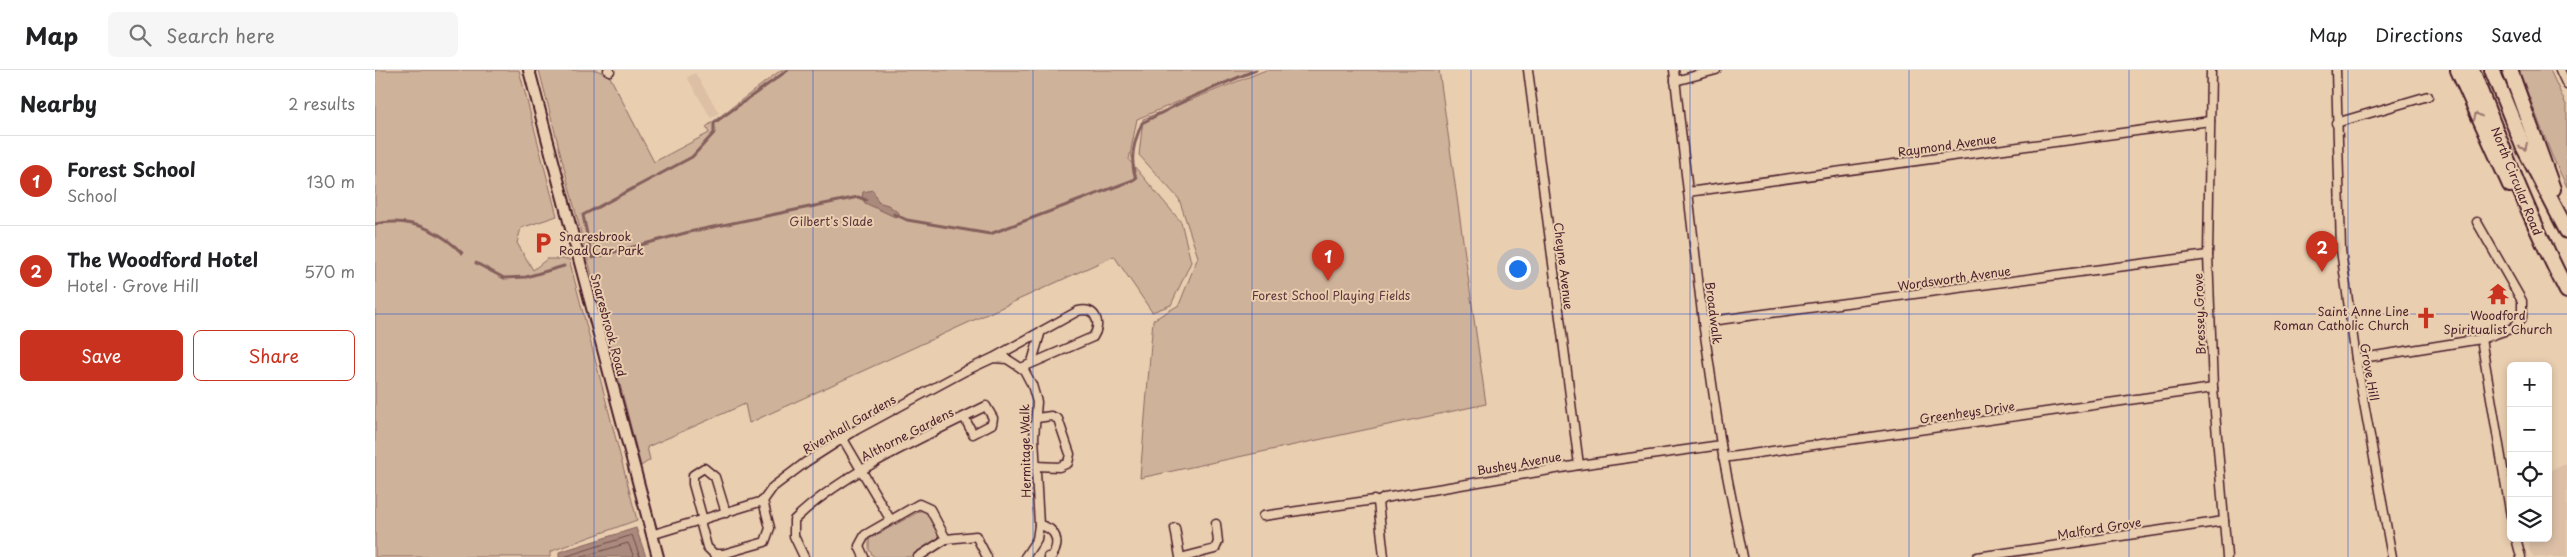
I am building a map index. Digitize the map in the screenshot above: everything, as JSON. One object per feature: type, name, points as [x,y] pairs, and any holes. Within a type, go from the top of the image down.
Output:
[{"type":"highway","points":[[2458,70],[2496,158],[2547,253]]},
{"type":"highway","name":"North Circular Road","points":[[2472,70],[2547,253],[2567,291]]},
{"type":"highway","name":"North Circular Road","points":[[2492,70],[2523,146],[2567,231]]},
{"type":"highway","points":[[2510,70],[2567,226]]},
{"type":"street","name":"Snaresbrook Road","points":[[529,70],[657,557]]},
{"type":"street","name":"Cheyne Avenue","points":[[1528,70],[1579,465]]},
{"type":"street","name":"Broadwalk","points":[[1674,70],[1703,322],[1723,458],[1743,557]]},
{"type":"street","points":[[1675,81],[1716,70]]},
{"type":"street","name":"Bressey Grove","points":[[2211,70],[2208,255],[2213,388],[2227,557]]},
{"type":"street","name":"Grove Hill","points":[[2336,70],[2341,250],[2356,359],[2392,557]]},
{"type":"street","points":[[2560,70],[2567,85]]},
{"type":"street","points":[[2336,123],[2428,96]]},
{"type":"street","name":"Raymond Avenue","points":[[1688,192],[2210,121]]},
{"type":"street","points":[[2356,359],[2481,339],[2513,328],[2522,318],[2522,300],[2477,222]]},
{"type":"street","name":"Wordsworth Avenue","points":[[1703,322],[2208,255]]},
{"type":"street","points":[[993,358],[1083,310],[1091,312],[1097,318],[1098,330],[1093,337],[1021,368]]},
{"type":"street","points":[[1032,362],[1040,334]]},
{"type":"street","points":[[2481,339],[2508,497]]},
{"type":"street","name":"Rivenhall Gardens","points":[[763,501],[773,487],[806,462],[843,439],[965,370],[993,358],[1007,359]]},
{"type":"street","name":"Hermitage Walk","points":[[1007,359],[1021,368],[1032,385],[1037,402],[1034,437],[1039,525],[1037,539],[1027,556]]},
{"type":"street","name":"Greenheys Drive","points":[[1723,458],[2213,388]]},
{"type":"street","points":[[1035,466],[1059,467],[1067,463],[1070,454],[1058,419],[1051,416],[1037,418]]},
{"type":"street","name":"Althorne Gardens","points":[[804,557],[794,536],[794,520],[814,500],[860,471],[964,417]]},
{"type":"street","name":"Althorne Gardens","points":[[843,439],[860,471],[890,519]]},
{"type":"street","name":"Bushey Avenue","points":[[1263,516],[1378,502],[1384,498],[1579,465],[1721,445]]},
{"type":"street","points":[[651,536],[701,521],[726,513],[763,501],[770,528],[765,542],[723,554],[714,554],[707,547],[701,521],[693,484],[693,475],[704,468],[715,477],[726,513]]},
{"type":"street","points":[[1378,502],[1384,557]]},
{"type":"street","points":[[864,557],[859,546],[860,540],[890,519],[915,505],[925,505],[930,509],[946,540]]},
{"type":"street","name":"Malford Grove","points":[[1977,557],[2224,521]]},
{"type":"street","points":[[1184,557],[1215,549],[1218,542],[1216,524]]},
{"type":"street","points":[[1039,525],[1047,526],[1055,533],[1058,541],[1056,550],[1052,556],[1048,557]]},
{"type":"street","points":[[1175,528],[1180,557]]},
{"type":"street","points":[[918,557],[946,540],[976,536],[980,540],[985,557]]},
{"type":"street","points":[[2517,542],[2521,557]]},
{"type":"shaded area","points":[[695,73],[719,113],[711,118],[687,77]]},
{"type":"shaded area","points":[[2567,463],[2567,557],[2534,557],[2529,550],[2528,542],[2552,542],[2552,469]]},
{"type":"green space","points":[[375,70],[519,70],[557,216],[521,228],[517,243],[533,270],[547,259],[569,259],[637,520],[557,549],[550,552],[550,557],[375,557]]},
{"type":"green space","name":"Gilbert's Slade","points":[[539,70],[597,70],[610,77],[654,162],[709,133],[706,127],[781,70],[1254,70],[1137,119],[1129,160],[1181,222],[1191,262],[1171,305],[1152,312],[1114,256],[749,423],[745,404],[647,447],[650,460],[641,466]]},
{"type":"green space","name":"Forest School Playing Fields","points":[[1266,70],[1439,70],[1486,404],[1140,478],[1153,320],[1179,305],[1198,257],[1179,199],[1139,155],[1143,119]]},
{"type":"green space","points":[[2519,70],[2550,70],[2567,107],[2567,187],[2552,156]]},
{"type":"green space","points":[[922,510],[928,512],[939,530],[939,538],[910,557],[874,557],[869,550],[869,539]]},
{"type":"water","points":[[873,190],[878,202],[888,205],[900,214],[895,217],[865,203],[862,198],[863,192]]},
{"type":"water","points":[[636,528],[646,557],[559,557],[559,552]]},
{"type":"waterway","points":[[788,70],[714,123],[714,133],[692,157],[583,215],[592,258],[689,232],[858,197],[866,200]]},
{"type":"waterway","points":[[894,214],[907,220],[990,234],[1136,179],[1133,151],[1142,123],[1192,97],[1256,70]]},
{"type":"waterway","points":[[375,224],[400,222],[422,227],[443,237],[462,253]]},
{"type":"waterway","points":[[476,263],[504,278],[526,277],[564,266]]},
{"type":"place","name":"Snaresbrook Road Car Park","points":[[543,243]]},
{"type":"place","name":"The Woodford Hotel","points":[[2322,272]]},
{"type":"place","name":"Forest School","points":[[1328,281]]},
{"type":"place","name":"Woodford Spiritualist Church","points":[[2498,294]]},
{"type":"place","name":"Saint Anne Line Roman Catholic Church","points":[[2426,318]]}]
